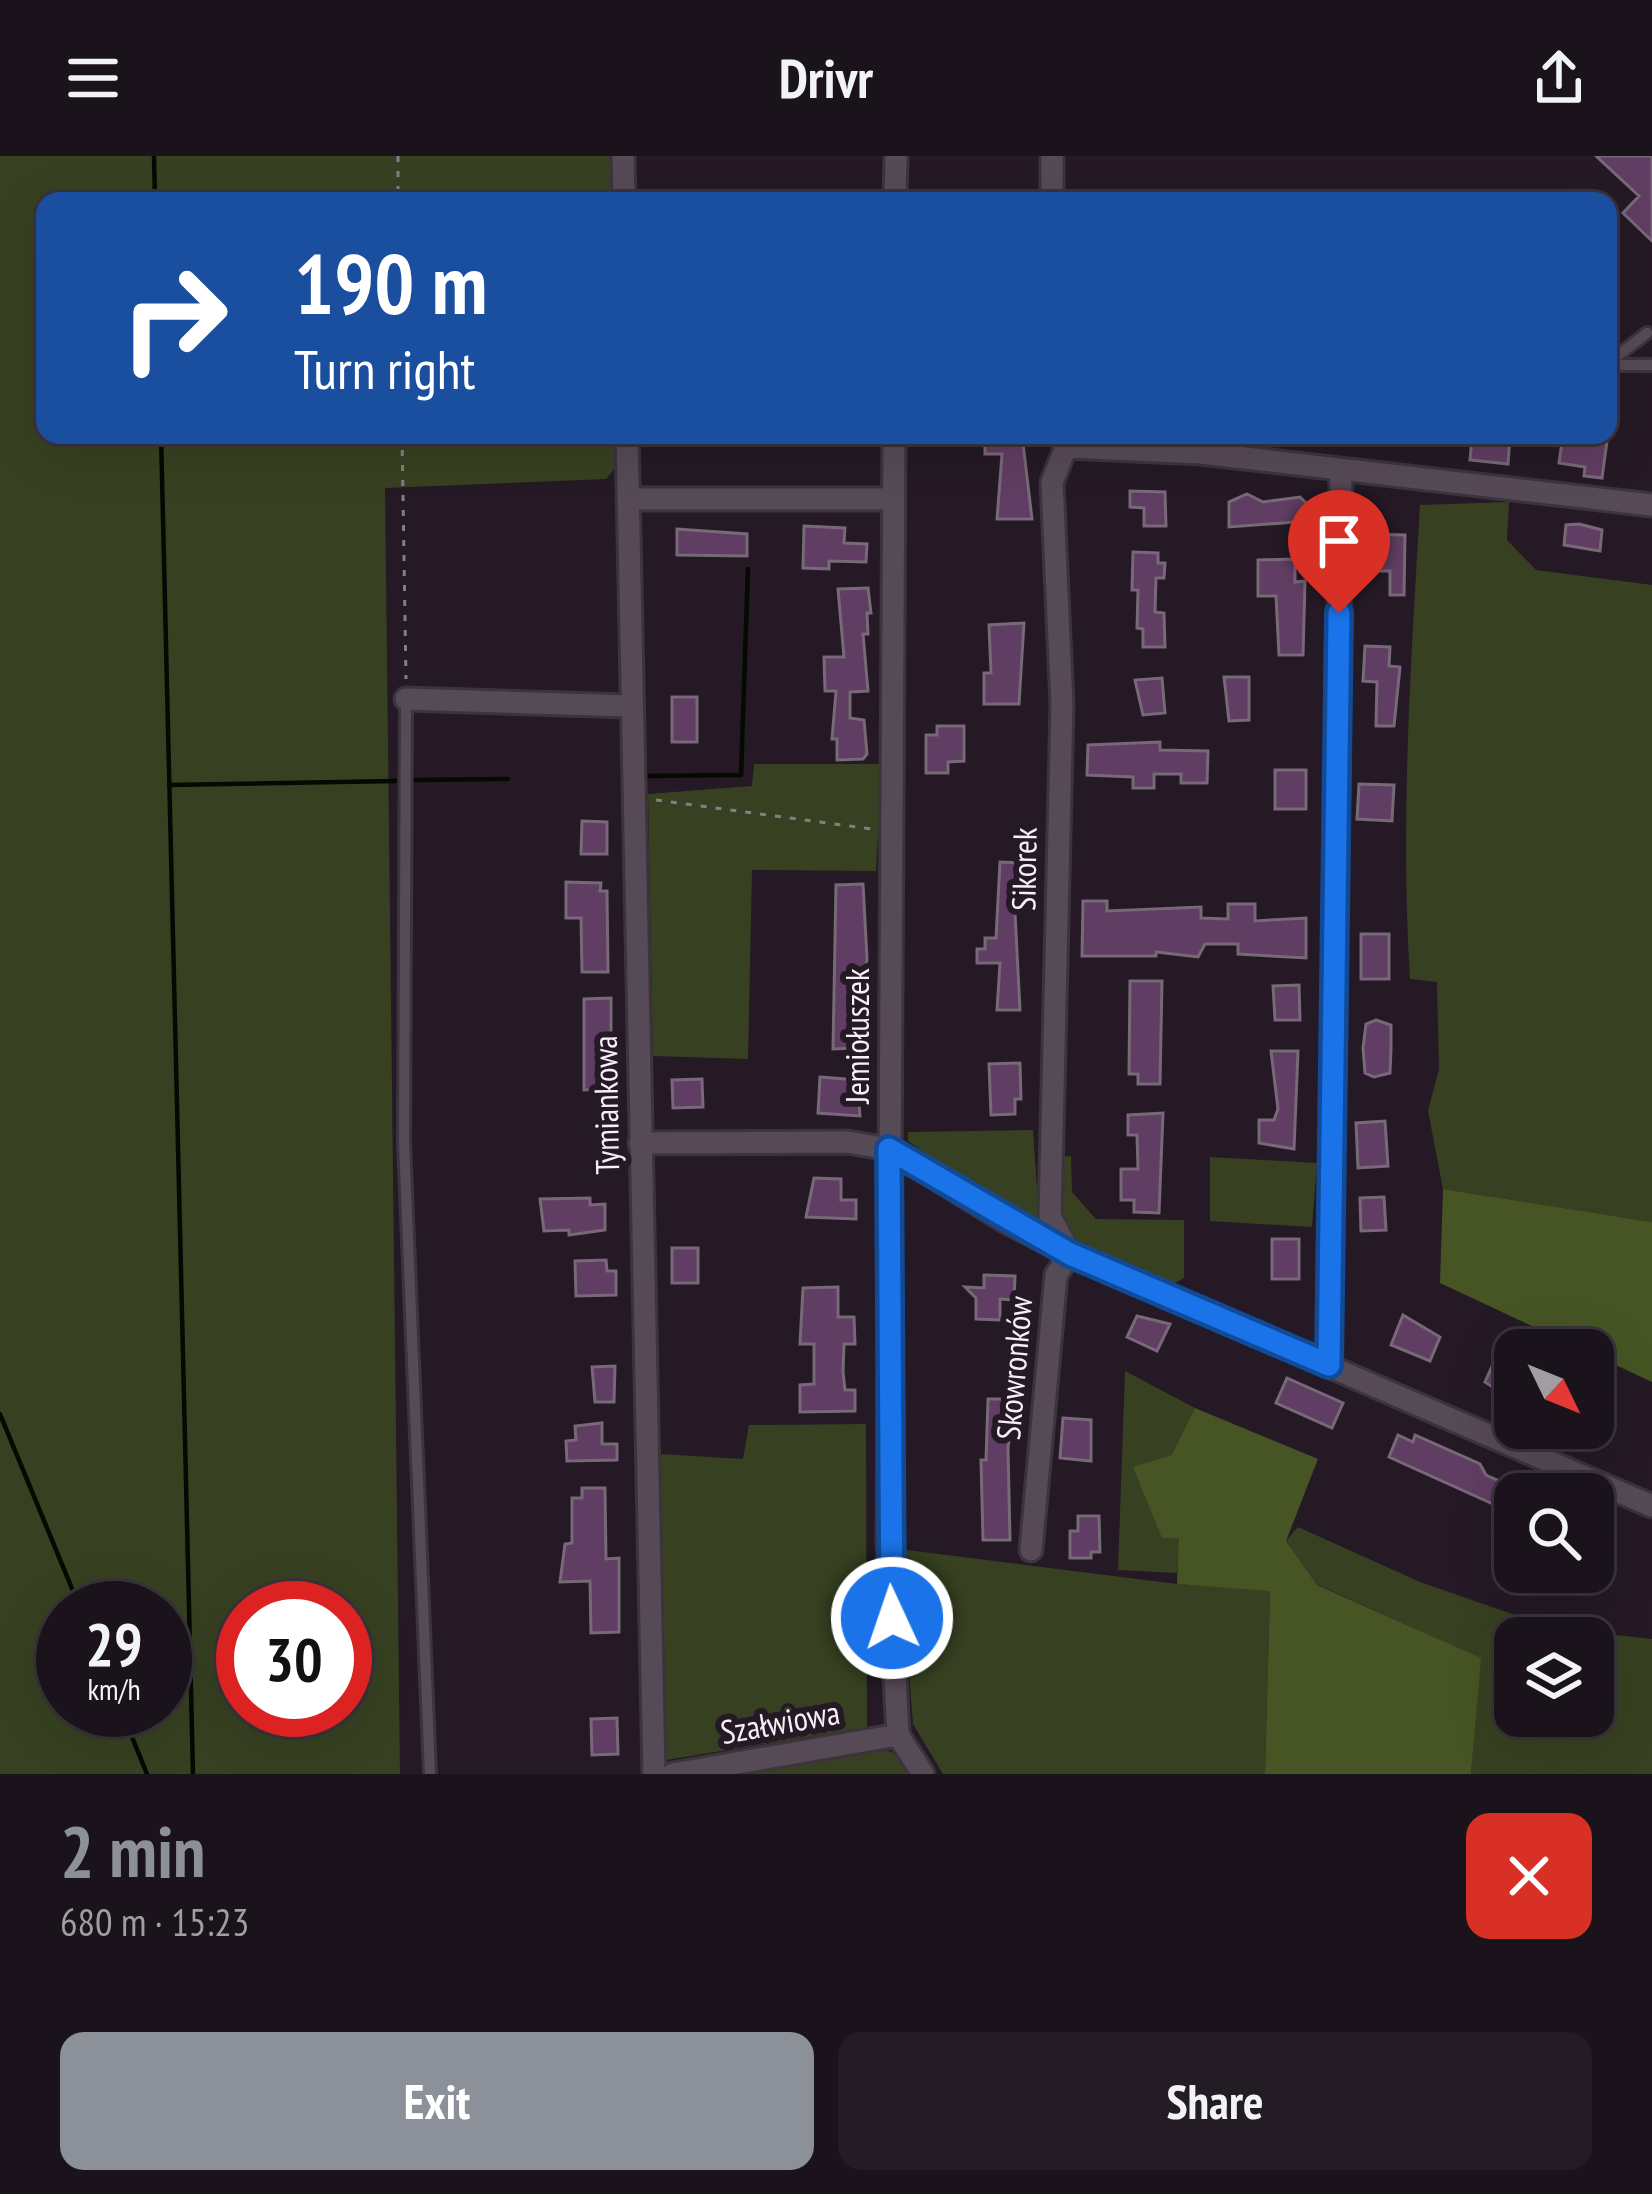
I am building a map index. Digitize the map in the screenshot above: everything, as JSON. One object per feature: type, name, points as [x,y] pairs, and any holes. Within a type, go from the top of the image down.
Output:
[{"type":"street","points":[[623,156],[624,192]]},
{"type":"street","points":[[895,192],[896,156]]},
{"type":"street","points":[[1052,156],[1052,192]]},
{"type":"street","name":"Tymiankowa","points":[[627,444],[654,1774]]},
{"type":"street","name":"Jemiołuszek","points":[[894,444],[887,1540],[898,1735],[923,1774]]},
{"type":"street","name":"Sikorek","points":[[1064,444],[1052,482],[1061,705],[1050,1216],[1070,1254]]},
{"type":"street","points":[[1099,444],[1341,472],[1463,479],[1652,505]]},
{"type":"street","points":[[1329,1365],[1341,472]]},
{"type":"street","points":[[628,500],[893,499]]},
{"type":"street","points":[[406,699],[630,706]]},
{"type":"street","points":[[640,1143],[847,1142],[889,1149],[1070,1254],[1652,1506]]},
{"type":"street","name":"Skowronków","points":[[1031,1550],[1056,1276],[1070,1254]]},
{"type":"street","name":"Szałwiowa","points":[[674,1774],[898,1735]]},
{"type":"lane","points":[[1617,357],[1650,333]]},
{"type":"lane","points":[[1617,364],[1652,364]]},
{"type":"lane","points":[[406,699],[404,1143],[430,1774]]},
{"type":"path","points":[[398,156],[398,192]]},
{"type":"path","points":[[402,444],[406,699]]},
{"type":"path","points":[[631,792],[678,806],[891,831]]},
{"type":"green space","points":[[0,156],[611,156],[611,192],[36,192],[36,444],[616,444],[617,466],[606,479],[385,488],[400,1774],[0,1774]]},
{"type":"green space","points":[[1509,502],[1507,540],[1536,570],[1652,585],[1652,1222],[1443,1189],[1428,1111],[1439,1069],[1437,982],[1410,979],[1407,919],[1408,742],[1420,505]]},
{"type":"green space","points":[[754,764],[882,764],[876,871],[752,870],[748,1059],[653,1056],[648,794],[752,786]]},
{"type":"green space","points":[[1033,1130],[1039,1219],[1009,1212],[908,1141],[908,1132]]},
{"type":"green space","points":[[1071,1156],[1072,1192],[1096,1219],[1184,1220],[1184,1278],[1175,1283],[1077,1243],[1063,1222],[1059,1157]]},
{"type":"green space","points":[[1210,1157],[1317,1163],[1312,1227],[1210,1221]]},
{"type":"green space","points":[[1443,1189],[1652,1222],[1652,1382],[1614,1364],[1614,1329],[1539,1329],[1440,1283]]},
{"type":"green space","points":[[1125,1371],[1195,1408],[1177,1573],[1118,1570]]},
{"type":"green space","points":[[1195,1408],[1318,1459],[1286,1541],[1317,1585],[1481,1658],[1471,1774],[1265,1774],[1270,1591],[1177,1584],[1179,1538],[1162,1538],[1133,1467],[1172,1455]]},
{"type":"green space","points":[[866,1424],[867,1727],[666,1760],[660,1454],[743,1459],[749,1425]]},
{"type":"green space","points":[[1298,1527],[1420,1582],[1521,1617],[1494,1617],[1494,1737],[1614,1737],[1614,1635],[1652,1639],[1652,1774],[1471,1774],[1480,1658],[1316,1584],[1286,1541]]},
{"type":"green space","points":[[899,1549],[1177,1584],[1270,1590],[1265,1774],[943,1774],[913,1724]]},
{"type":"green space","points":[[874,1745],[910,1760],[918,1774],[741,1774]]},
{"type":"building","points":[[1596,156],[1652,156],[1652,241],[1623,213],[1639,196]]},
{"type":"building","points":[[985,444],[1023,444],[1032,519],[997,519],[1002,454],[985,454]]},
{"type":"building","points":[[1471,444],[1509,444],[1508,464],[1470,460]]},
{"type":"building","points":[[1562,444],[1607,444],[1602,478],[1584,476],[1585,467],[1559,463]]},
{"type":"building","points":[[1130,491],[1165,492],[1166,526],[1144,526],[1144,508],[1130,507]]},
{"type":"building","points":[[1247,494],[1263,502],[1300,497],[1309,506],[1308,521],[1229,527],[1229,502]]},
{"type":"building","points":[[1566,525],[1602,530],[1600,551],[1564,545]]},
{"type":"building","points":[[804,526],[845,528],[844,543],[867,544],[866,562],[829,561],[829,569],[803,568]]},
{"type":"building","points":[[677,529],[747,534],[747,556],[677,555]]},
{"type":"building","points":[[1365,534],[1405,535],[1404,595],[1390,595],[1390,571],[1364,571]]},
{"type":"building","points":[[1133,552],[1158,553],[1158,563],[1165,563],[1164,578],[1156,578],[1155,612],[1164,613],[1165,647],[1143,647],[1143,629],[1137,628],[1138,590],[1132,590]]},
{"type":"building","points":[[1295,559],[1295,582],[1305,581],[1303,655],[1279,655],[1276,596],[1258,596],[1258,560]]},
{"type":"building","points":[[868,588],[871,613],[867,613],[868,634],[863,634],[868,691],[850,692],[850,718],[864,720],[867,754],[863,759],[837,760],[837,739],[832,739],[836,691],[825,691],[824,657],[844,657],[838,589]]},
{"type":"building","points":[[1024,623],[1019,704],[984,704],[984,673],[991,673],[989,625]]},
{"type":"building","points":[[1365,646],[1390,647],[1389,666],[1400,667],[1394,726],[1376,726],[1377,682],[1363,681]]},
{"type":"building","points":[[1224,677],[1249,677],[1249,720],[1229,721]]},
{"type":"building","points":[[1162,678],[1165,713],[1143,715],[1135,680]]},
{"type":"building","points":[[672,697],[697,697],[697,742],[672,742]]},
{"type":"building","points":[[937,726],[964,726],[964,761],[948,762],[948,773],[926,773],[926,735],[937,735]]},
{"type":"building","points":[[1160,742],[1160,750],[1208,751],[1207,783],[1181,783],[1181,774],[1154,774],[1154,788],[1133,788],[1133,777],[1087,775],[1088,745]]},
{"type":"building","points":[[1275,770],[1306,770],[1306,809],[1275,809]]},
{"type":"building","points":[[1359,784],[1394,785],[1392,821],[1357,819]]},
{"type":"building","points":[[582,821],[607,822],[607,854],[581,854]]},
{"type":"building","points":[[1000,862],[1023,863],[1023,904],[1015,913],[1020,1010],[997,1010],[1000,963],[977,963],[977,949],[985,949],[985,938],[996,938]]},
{"type":"building","points":[[566,882],[601,883],[600,891],[607,891],[608,972],[582,972],[581,918],[566,918]]},
{"type":"building","points":[[863,884],[867,958],[866,972],[859,972],[857,1013],[863,1019],[863,1038],[859,1048],[833,1049],[836,885]]},
{"type":"building","points":[[1083,901],[1107,901],[1107,911],[1201,907],[1201,918],[1228,919],[1228,904],[1255,904],[1255,921],[1306,918],[1306,958],[1238,954],[1238,944],[1205,944],[1198,957],[1156,952],[1156,956],[1082,956]]},
{"type":"building","points":[[1361,934],[1389,934],[1389,979],[1361,979]]},
{"type":"building","points":[[1130,981],[1162,981],[1160,1084],[1138,1084],[1138,1074],[1129,1074]]},
{"type":"building","points":[[1299,985],[1300,1020],[1275,1020],[1273,986]]},
{"type":"building","points":[[611,998],[611,1089],[584,1090],[584,999]]},
{"type":"building","points":[[1376,1020],[1391,1025],[1391,1049],[1390,1073],[1374,1077],[1365,1073],[1363,1048],[1366,1024]]},
{"type":"building","points":[[1271,1051],[1298,1051],[1294,1149],[1259,1143],[1259,1120],[1274,1120],[1278,1109]]},
{"type":"building","points":[[1020,1063],[1021,1099],[1015,1099],[1015,1114],[991,1115],[989,1064]]},
{"type":"building","points":[[820,1077],[857,1080],[860,1116],[818,1113]]},
{"type":"building","points":[[702,1079],[703,1107],[673,1108],[672,1080]]},
{"type":"building","points":[[1163,1113],[1159,1213],[1134,1212],[1134,1200],[1121,1200],[1121,1169],[1138,1169],[1137,1135],[1128,1135],[1128,1115]]},
{"type":"building","points":[[1385,1121],[1388,1166],[1358,1168],[1356,1123]]},
{"type":"building","points":[[814,1178],[841,1179],[841,1200],[856,1200],[856,1219],[806,1217]]},
{"type":"building","points":[[1384,1197],[1386,1230],[1361,1231],[1360,1198]]},
{"type":"building","points":[[590,1198],[590,1205],[605,1204],[605,1230],[569,1235],[569,1230],[544,1231],[540,1199]]},
{"type":"building","points":[[1272,1239],[1299,1239],[1299,1279],[1272,1279]]},
{"type":"building","points":[[672,1248],[698,1248],[698,1283],[672,1283]]},
{"type":"building","points":[[606,1260],[607,1271],[616,1271],[616,1295],[576,1296],[575,1261]]},
{"type":"building","points":[[984,1275],[1015,1276],[1014,1300],[1000,1299],[1000,1320],[976,1319],[976,1298],[965,1287],[984,1288]]},
{"type":"building","points":[[838,1287],[838,1317],[854,1317],[855,1344],[844,1344],[843,1372],[845,1390],[855,1390],[855,1411],[800,1412],[800,1385],[814,1384],[814,1344],[800,1344],[803,1288]]},
{"type":"building","points":[[1403,1315],[1440,1337],[1430,1361],[1391,1345]]},
{"type":"building","points":[[1137,1316],[1170,1324],[1157,1351],[1127,1337]]},
{"type":"building","points":[[1494,1362],[1494,1388],[1485,1382]]},
{"type":"building","points":[[615,1366],[614,1402],[595,1402],[592,1367]]},
{"type":"building","points":[[1287,1378],[1343,1403],[1332,1428],[1276,1403]]},
{"type":"building","points":[[988,1399],[1017,1399],[1016,1433],[1010,1433],[1008,1448],[1010,1540],[983,1540],[981,1460],[986,1460]]},
{"type":"building","points":[[1063,1418],[1091,1420],[1091,1461],[1060,1458]]},
{"type":"building","points":[[602,1423],[602,1444],[617,1444],[617,1460],[567,1461],[566,1441],[576,1440],[575,1426]]},
{"type":"building","points":[[1398,1435],[1413,1442],[1415,1435],[1480,1464],[1494,1479],[1494,1504],[1389,1457]]},
{"type":"building","points":[[582,1488],[605,1488],[606,1559],[619,1558],[619,1632],[591,1633],[590,1581],[560,1582],[565,1544],[572,1543],[572,1498],[582,1498]]},
{"type":"building","points":[[1078,1516],[1099,1516],[1100,1552],[1091,1552],[1091,1558],[1070,1558],[1070,1531],[1078,1531]]},
{"type":"building","points":[[617,1718],[618,1754],[592,1755],[591,1719]]},
{"type":"waterway","points":[[154,156],[155,192]]},
{"type":"waterway","points":[[161,444],[193,1774]]},
{"type":"waterway","points":[[642,776],[741,775],[748,569]]},
{"type":"waterway","points":[[413,780],[508,779]]},
{"type":"waterway","points":[[169,785],[395,781]]},
{"type":"waterway","points":[[0,1414],[69,1581]]},
{"type":"waterway","points":[[132,1737],[147,1774]]},
{"type":"route","points":[[892,1618],[887,1540],[889,1149],[1005,1221],[1070,1254],[1329,1365],[1339,613]]}]
